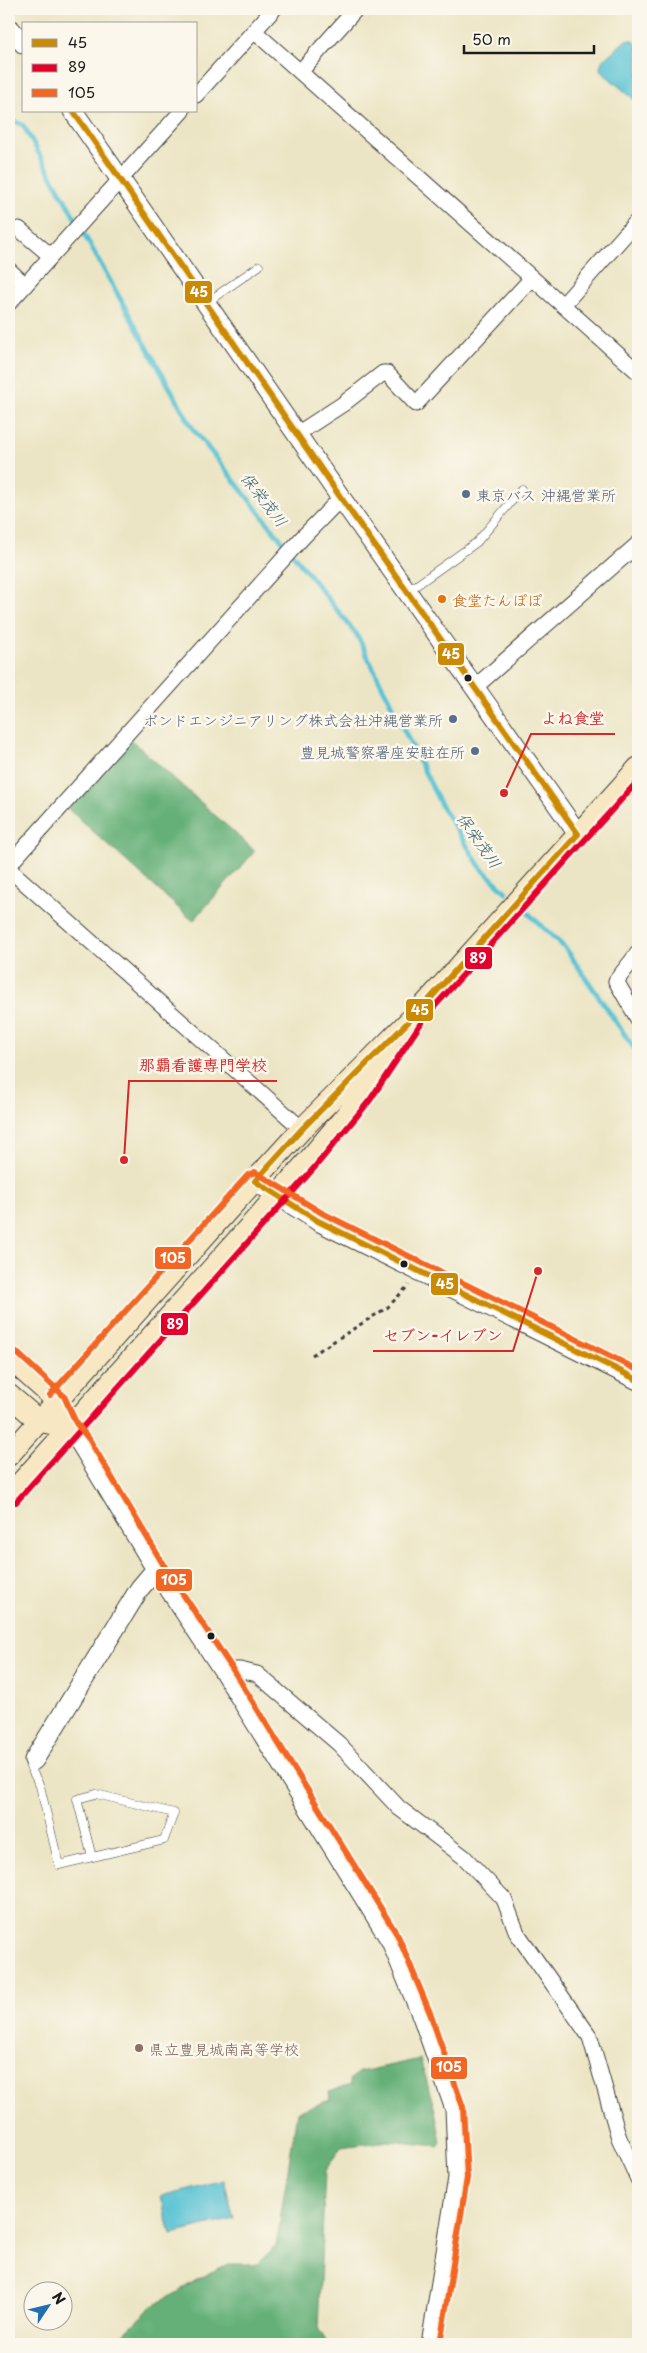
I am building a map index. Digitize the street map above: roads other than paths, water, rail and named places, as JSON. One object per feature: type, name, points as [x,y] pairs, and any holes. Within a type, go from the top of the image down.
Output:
[{"type":"main road","points":[[9,1456],[302,1129],[418,1012],[638,768]]},
{"type":"main road","points":[[9,1496],[277,1195],[363,1095],[418,1012]]},
{"type":"main road","points":[[9,1358],[57,1401],[68,1428]]},
{"type":"main road","points":[[9,1394],[39,1421],[68,1428]]},
{"type":"street","points":[[198,93],[274,9]]},
{"type":"street","points":[[300,72],[356,9]]},
{"type":"street","points":[[9,28],[22,42]]},
{"type":"street","points":[[254,31],[638,372]]},
{"type":"street","points":[[75,112],[120,181],[578,834]]},
{"type":"street","points":[[9,303],[181,112]]},
{"type":"street","points":[[562,305],[638,220]]},
{"type":"street","points":[[19,229],[51,256]]},
{"type":"street","points":[[9,270],[25,285]]},
{"type":"street","points":[[297,434],[343,404],[383,373],[387,373],[416,404],[532,278]]},
{"type":"street","points":[[9,865],[303,537],[341,498]]},
{"type":"street","points":[[474,688],[638,544]]},
{"type":"street","points":[[9,869],[302,1129]]},
{"type":"street","points":[[638,953],[616,981],[638,1019]]},
{"type":"street","points":[[255,1181],[318,1221],[638,1380]]},
{"type":"street","points":[[68,1428],[81,1444],[156,1570],[223,1670],[391,1941],[422,2016],[455,2108],[458,2178],[431,2344]]},
{"type":"street","points":[[32,1763],[140,1588],[156,1570]]},
{"type":"street","points":[[223,1670],[240,1670],[257,1674],[339,1744],[399,1808],[464,1857],[504,1899],[516,1933],[590,2037],[619,2138],[638,2179]]},
{"type":"lane","points":[[206,303],[259,266]]},
{"type":"lane","points":[[407,592],[477,542],[522,489]]},
{"type":"lane","points":[[32,1763],[40,1786],[58,1865],[92,1857],[164,1840],[174,1813],[96,1794],[78,1799],[92,1857]]},
{"type":"water","points":[[626,40],[633,40],[638,46],[638,101],[602,72],[600,68],[602,61]]},
{"type":"water","points":[[224,2180],[234,2219],[171,2234],[161,2196]]},
{"type":"waterway","name":"保栄茂川","points":[[9,119],[23,125],[193,429],[357,635],[441,805],[481,868],[506,892]]},
{"type":"waterway","name":"保栄茂川","points":[[527,912],[566,949],[638,1054]]},
{"type":"place","name":"東京バス 沖縄営業所","points":[[466,494]]},
{"type":"place","name":"食堂たんぽぽ","points":[[442,599]]},
{"type":"place","name":"ボンドエンジニアリング株式会社沖縄営業所","points":[[453,719]]},
{"type":"place","name":"豊見城警察署座安駐在所","points":[[475,751]]},
{"type":"place","name":"よね食堂","points":[[504,793]]},
{"type":"place","name":"那覇看護専門学校","points":[[124,1160]]},
{"type":"place","name":"セブン-イレブン","points":[[538,1271]]},
{"type":"place","name":"県立豊見城南高等学校","points":[[139,2048]]}]
